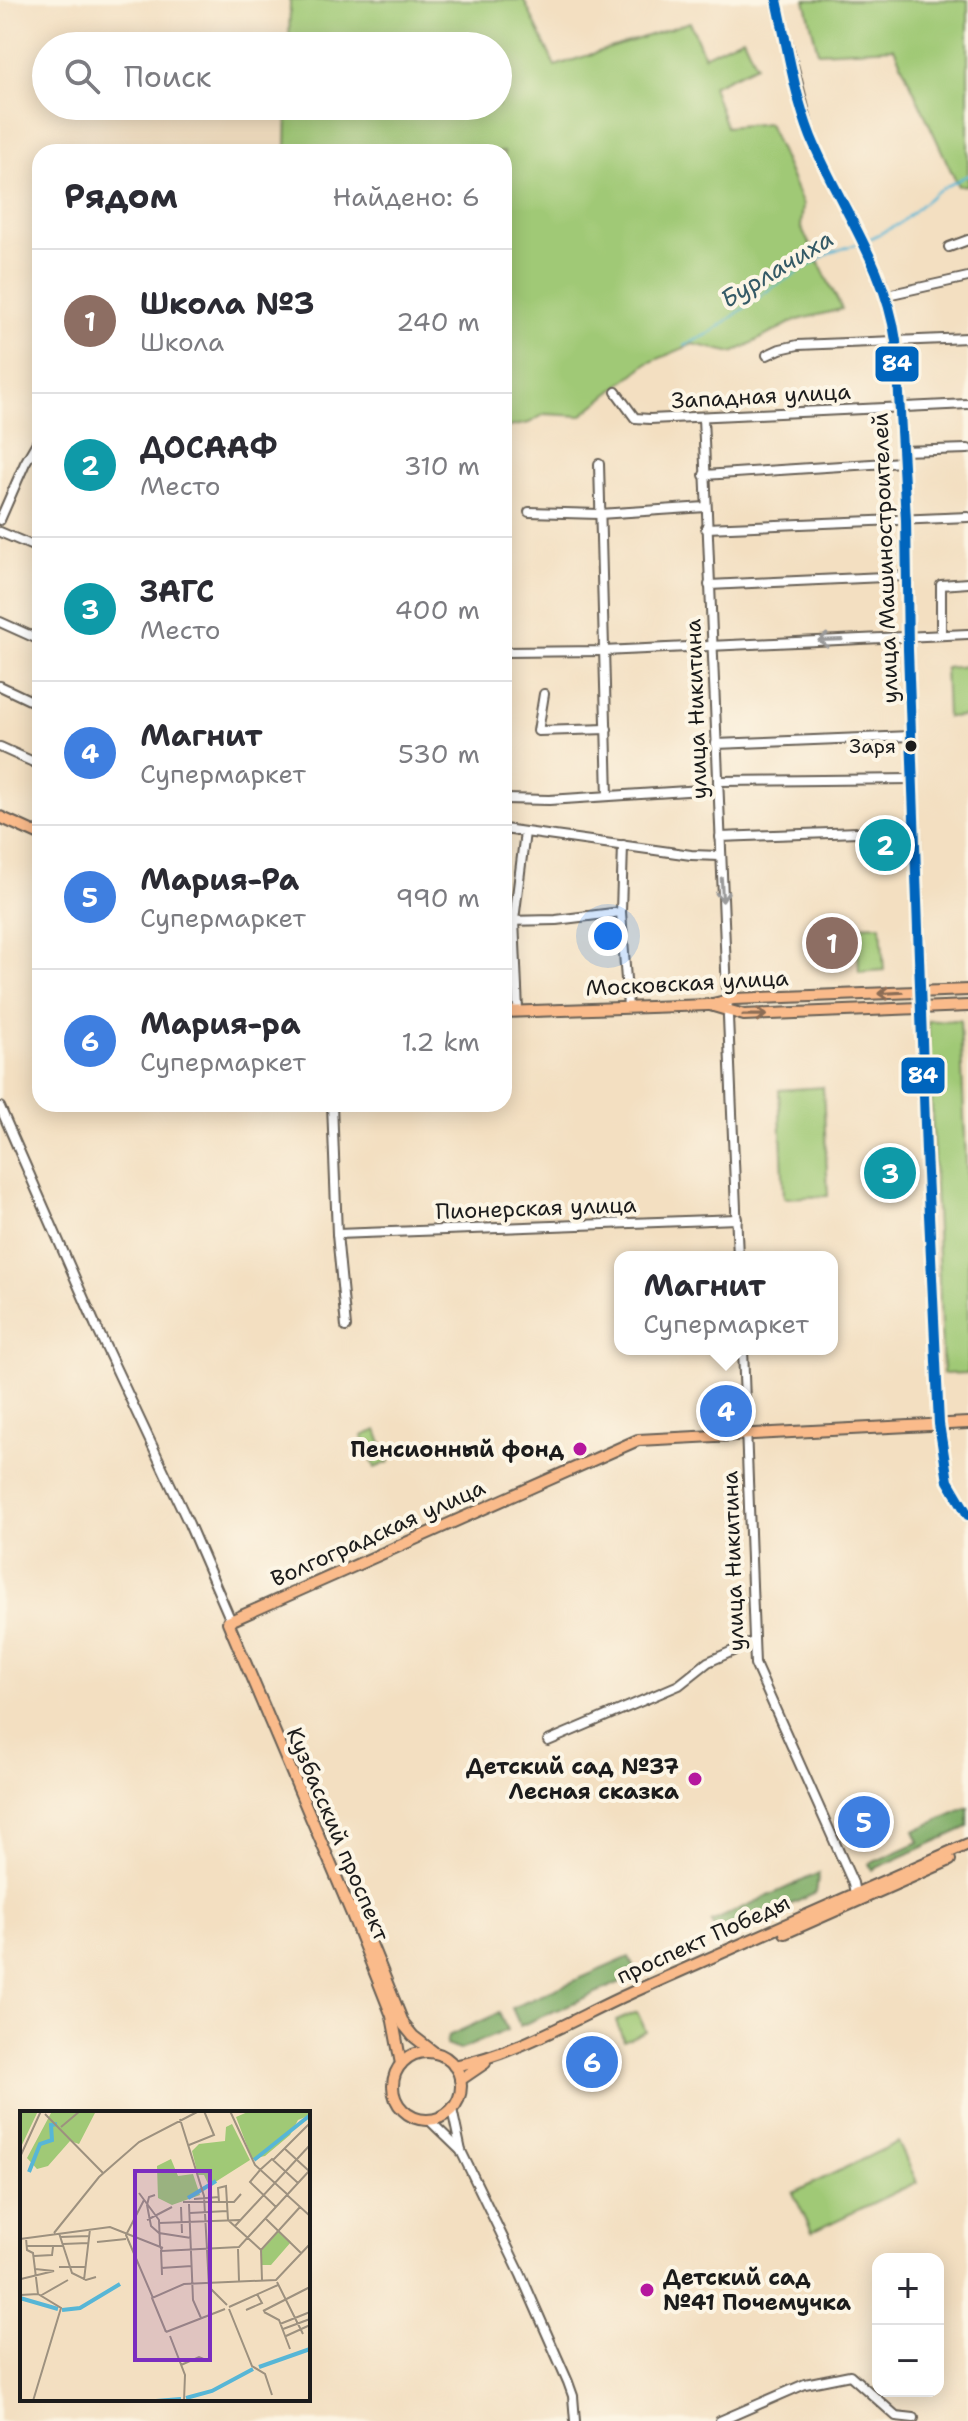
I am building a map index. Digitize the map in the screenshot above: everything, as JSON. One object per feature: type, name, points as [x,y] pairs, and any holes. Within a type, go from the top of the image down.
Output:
[{"type":"main road","points":[[0,817],[32,831]]},
{"type":"main road","name":"Московская улица","points":[[512,1011],[708,1005],[728,999],[968,990]]},
{"type":"main road","name":"улица Машиностроителей","points":[[923,992],[942,1427],[948,1481],[968,1515]]},
{"type":"main road","name":"Московская улица","points":[[708,1005],[728,1016],[968,1006]]},
{"type":"main road","name":"Волгоградская улица","points":[[230,1624],[638,1440],[942,1427],[968,1423]]},
{"type":"main road","points":[[968,1429],[942,1427],[956,1484],[968,1507]]},
{"type":"main road","points":[[230,1624],[376,1953],[399,2014],[413,2036],[454,2066],[460,2080],[460,2094],[452,2109],[429,2120],[407,2114],[394,2096],[395,2074],[401,2064],[417,2054],[435,2053]]},
{"type":"main road","name":"Кузбасский проспект","points":[[230,1624],[392,2016],[401,2064]]},
{"type":"main road","name":"проспект Победы","points":[[454,2066],[503,2052],[968,1844]]},
{"type":"main road","points":[[460,2080],[480,2065],[968,1851]]},
{"type":"street","name":"улица Машиностроителей","points":[[777,0],[811,136],[887,295],[896,341],[906,520],[911,736],[923,992]]},
{"type":"street","points":[[949,247],[968,240]]},
{"type":"street","points":[[887,295],[968,277]]},
{"type":"street","points":[[767,355],[798,345],[968,338]]},
{"type":"street","name":"Западная улица","points":[[616,392],[635,418],[968,404]]},
{"type":"street","name":"улица Никитина","points":[[703,417],[728,1016]]},
{"type":"street","points":[[901,451],[968,449]]},
{"type":"street","points":[[0,520],[32,451]]},
{"type":"street","points":[[704,475],[902,462]]},
{"type":"street","points":[[599,464],[608,796]]},
{"type":"street","points":[[529,512],[599,514],[706,507]]},
{"type":"street","points":[[706,528],[968,517]]},
{"type":"street","points":[[0,532],[32,546]]},
{"type":"street","points":[[709,585],[906,576]]},
{"type":"street","points":[[941,635],[941,585],[968,583]]},
{"type":"street","points":[[0,622],[32,636]]},
{"type":"street","points":[[512,652],[603,651],[968,634]]},
{"type":"street","points":[[0,686],[32,701]]},
{"type":"street","points":[[544,694],[538,731],[607,729]]},
{"type":"street","points":[[716,744],[911,736]]},
{"type":"street","points":[[0,747],[32,761]]},
{"type":"street","points":[[512,799],[608,796],[718,785],[914,779]]},
{"type":"street","points":[[512,830],[691,855],[720,856]]},
{"type":"street","points":[[720,837],[915,830]]},
{"type":"street","points":[[518,1011],[514,920],[525,832]]},
{"type":"street","points":[[623,845],[621,912],[628,1007]]},
{"type":"street","points":[[514,920],[556,920],[621,912]]},
{"type":"street","points":[[728,1016],[738,1251]]},
{"type":"street","points":[[0,1107],[230,1624]]},
{"type":"street","points":[[332,1112],[337,1234],[346,1327]]},
{"type":"street","name":"Пионерская улица","points":[[337,1234],[737,1219]]},
{"type":"street","name":"улица Никитина","points":[[743,1355],[755,1664],[853,1883],[855,1894]]},
{"type":"street","points":[[548,1741],[679,1685],[708,1662],[753,1642]]},
{"type":"street","points":[[452,2109],[461,2151],[573,2396],[575,2421]]},
{"type":"street","points":[[429,2120],[461,2151]]},
{"type":"street","points":[[720,2421],[805,2384],[850,2375],[896,2416],[914,2418]]},
{"type":"green space","points":[[290,0],[524,0],[555,66],[690,22],[704,56],[743,37],[756,65],[712,86],[726,127],[768,123],[803,205],[801,227],[842,309],[794,321],[733,353],[693,344],[646,364],[581,416],[545,414],[529,423],[512,426],[512,144],[286,144],[287,120],[512,120],[512,32],[289,32]]},
{"type":"green space","points":[[805,0],[968,0],[968,185],[958,186],[894,48],[818,52]]},
{"type":"green space","points":[[968,666],[968,716],[947,717],[945,668]]},
{"type":"green space","points":[[881,925],[884,970],[859,972],[857,926]]},
{"type":"green space","points":[[960,1020],[968,1210],[968,1373],[943,1374],[928,1021]]},
{"type":"green space","points":[[823,1087],[828,1196],[784,1198],[779,1090]]},
{"type":"green space","points":[[377,1430],[389,1462],[375,1468],[362,1436]]},
{"type":"green space","points":[[968,1807],[968,1827],[872,1870],[869,1864],[919,1842],[914,1831]]},
{"type":"green space","points":[[819,1873],[816,1893],[718,1938],[711,1922]]},
{"type":"green space","points":[[629,1957],[637,1975],[520,2026],[512,2008]]},
{"type":"green space","points":[[637,2012],[646,2031],[624,2041],[616,2021]]},
{"type":"green space","points":[[499,2013],[507,2030],[460,2050],[446,2045],[448,2036]]},
{"type":"green space","points":[[898,2142],[917,2182],[812,2232],[793,2193]]},
{"type":"waterway","name":"Бурлачиха","points":[[865,241],[899,224],[937,191],[968,175]]},
{"type":"waterway","name":"Бурлачиха","points":[[685,345],[709,334],[770,289],[830,253],[859,243]]},
{"type":"transit line","name":"84","points":[[777,0],[805,121],[872,262],[891,314],[896,341],[906,520],[926,1152],[939,1424],[948,1481],[968,1515]]},
{"type":"place","name":"Заря","points":[[911,746]]},
{"type":"place","name":"ДОСААФ","points":[[885,845]]},
{"type":"place","name":"Школа №3","points":[[832,943]]},
{"type":"place","name":"ЗАГС","points":[[890,1173]]},
{"type":"place","name":"Магнит","points":[[726,1411]]},
{"type":"place","name":"Пенсионный фонд","points":[[580,1449]]},
{"type":"place","name":"Детский сад №37 Лесная сказка","points":[[695,1779]]},
{"type":"place","name":"Мария-Ра","points":[[864,1822]]},
{"type":"place","name":"Мария-ра","points":[[592,2062]]},
{"type":"place","name":"Детский сад №41 Почемучка","points":[[647,2290]]}]
